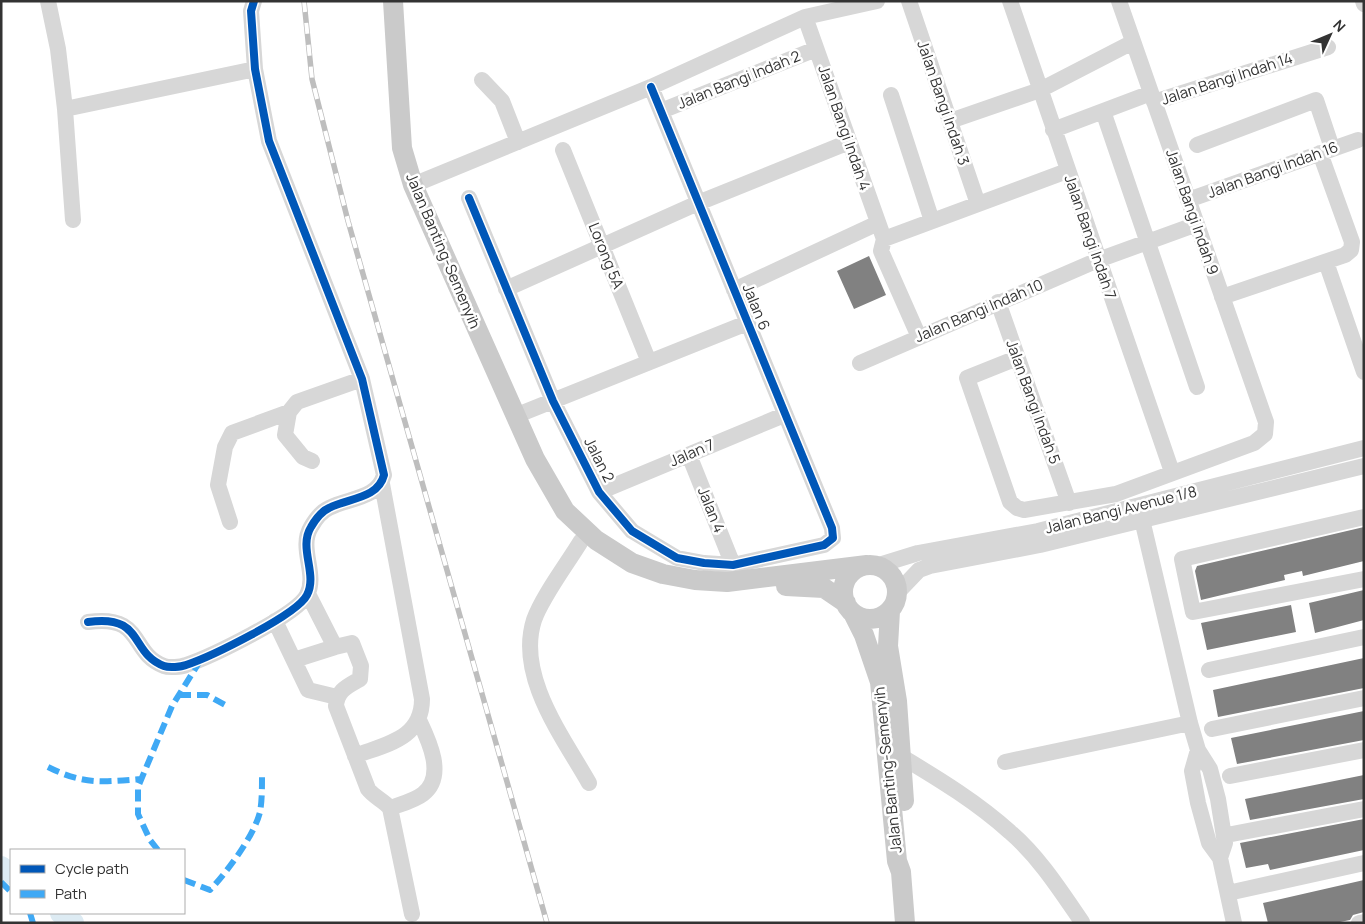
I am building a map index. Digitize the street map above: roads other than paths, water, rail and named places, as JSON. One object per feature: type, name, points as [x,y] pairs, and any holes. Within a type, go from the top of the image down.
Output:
[{"type":"main road","name":"Jalan Banting-Semenyih","points":[[393,1],[402,148],[413,185],[535,459],[554,509],[581,541],[621,570],[661,586],[695,594],[727,595],[795,585],[810,585],[824,588],[849,608],[864,635],[880,682],[897,861],[901,872],[905,923]]},
{"type":"main road","name":"Jalan Banting-Semenyih","points":[[535,459],[565,511],[596,540],[632,563],[663,574],[695,580],[727,582],[872,565]]},
{"type":"main road","points":[[872,565],[892,575],[898,592],[896,602],[890,611],[882,617],[872,619],[862,618],[849,608],[844,590],[847,578],[855,570],[872,565]]},
{"type":"main road","name":"Jalan Banting-Semenyih","points":[[890,611],[888,646],[902,758],[906,862],[901,872]]},
{"type":"street","points":[[48,1],[58,49],[65,109],[73,220]]},
{"type":"street","points":[[254,1],[251,11],[255,69],[270,141],[362,379],[384,475],[382,484],[422,698],[419,720],[411,730],[400,738],[355,756]]},
{"type":"street","points":[[413,185],[651,87],[805,17],[877,1]]},
{"type":"street","name":"Jalan Bangi Indah 3","points":[[909,1],[978,204]]},
{"type":"street","name":"Jalan Bangi Indah 7","points":[[1010,1],[1172,472]]},
{"type":"street","name":"Jalan Bangi Indah 9","points":[[1119,1],[1266,422],[1265,434],[1254,443],[1172,472]]},
{"type":"street","name":"Jalan Bangi Indah 4","points":[[805,17],[884,239],[882,251],[919,337]]},
{"type":"street","points":[[950,121],[1040,90],[1133,42]]},
{"type":"street","name":"Jalan Bangi Indah 14","points":[[1053,130],[1103,111],[1328,47]]},
{"type":"street","name":"Jalan Bangi Indah 2","points":[[661,111],[816,49]]},
{"type":"street","points":[[65,109],[255,69]]},
{"type":"street","points":[[482,80],[502,101],[518,142]]},
{"type":"street","name":"Jalan 6","points":[[651,87],[832,528],[833,538]]},
{"type":"street","points":[[891,95],[932,221]]},
{"type":"street","points":[[1197,144],[1316,100],[1326,151],[1352,242],[1351,250],[1345,255],[1222,297]]},
{"type":"street","points":[[1103,111],[1197,387]]},
{"type":"street","name":"Jalan Bangi Indah 16","points":[[1188,200],[1358,140]]},
{"type":"street","points":[[506,289],[698,203],[849,142]]},
{"type":"street","name":"Lorong 5A","points":[[563,150],[649,362]]},
{"type":"street","points":[[884,239],[1067,171]]},
{"type":"street","name":"Jalan 2","points":[[469,198],[553,401],[599,492],[632,531],[677,558],[704,563],[733,565],[824,546],[833,538]]},
{"type":"street","points":[[734,290],[878,223]]},
{"type":"street","name":"Jalan Bangi Indah 10","points":[[860,363],[1098,260],[1197,224]]},
{"type":"street","points":[[1326,262],[1364,372]]},
{"type":"street","name":"Jalan Bangi Indah 5","points":[[998,302],[1069,503]]},
{"type":"street","points":[[515,416],[747,323]]},
{"type":"street","points":[[1017,358],[967,378],[1010,502],[1016,508],[1024,510],[1116,494],[1172,472]]},
{"type":"street","points":[[230,522],[218,485],[225,447],[232,434],[288,412],[297,402],[362,379]]},
{"type":"street","points":[[288,412],[285,435],[303,457],[312,460]]},
{"type":"street","name":"Jalan 7","points":[[599,492],[784,414]]},
{"type":"street","name":"Jalan Bangi Avenue 1/8","points":[[898,592],[911,576],[930,566],[1040,545],[1141,513],[1364,448]]},
{"type":"street","name":"Jalan 4","points":[[689,455],[733,565]]},
{"type":"street","name":"Jalan Bangi Avenue 1/8","points":[[872,565],[918,553],[1141,513],[1364,466]]},
{"type":"street","points":[[335,646],[308,594],[309,578],[305,547],[308,532],[317,517],[328,508],[374,491],[382,484]]},
{"type":"street","points":[[1141,513],[1190,724],[1198,750],[1210,769],[1218,799],[1225,843],[1220,858],[1234,923]]},
{"type":"street","points":[[1364,517],[1182,559],[1193,612],[1364,579]]},
{"type":"street","points":[[581,541],[541,605],[534,622],[532,664],[535,682],[542,700],[588,783]]},
{"type":"street","points":[[88,622],[106,619],[122,624],[136,638],[149,656],[164,667],[184,666],[275,621],[296,607],[308,594]]},
{"type":"street","points":[[275,621],[308,690],[337,697]]},
{"type":"street","points":[[1209,670],[1364,637]]},
{"type":"street","points":[[294,660],[335,646],[352,643],[361,666],[360,679],[343,690],[337,697],[336,706],[368,789],[374,797],[383,801],[390,808],[412,914]]},
{"type":"street","points":[[1212,729],[1364,698]]},
{"type":"street","points":[[390,808],[424,794],[434,779],[432,748],[419,720]]},
{"type":"street","points":[[1005,762],[1190,724]]},
{"type":"street","points":[[1230,776],[1364,750]]},
{"type":"street","points":[[902,758],[943,781],[1010,832],[1050,875],[1082,922]]},
{"type":"street","points":[[1232,834],[1364,809]]},
{"type":"street","points":[[1228,893],[1364,863]]},
{"type":"street","points":[[1359,923],[1364,922]]},
{"type":"waterway","points":[[1,867],[10,873]]},
{"type":"waterway","points":[[62,914],[73,923]]},
{"type":"railway","points":[[304,1],[312,79],[348,221],[547,923]]}]
